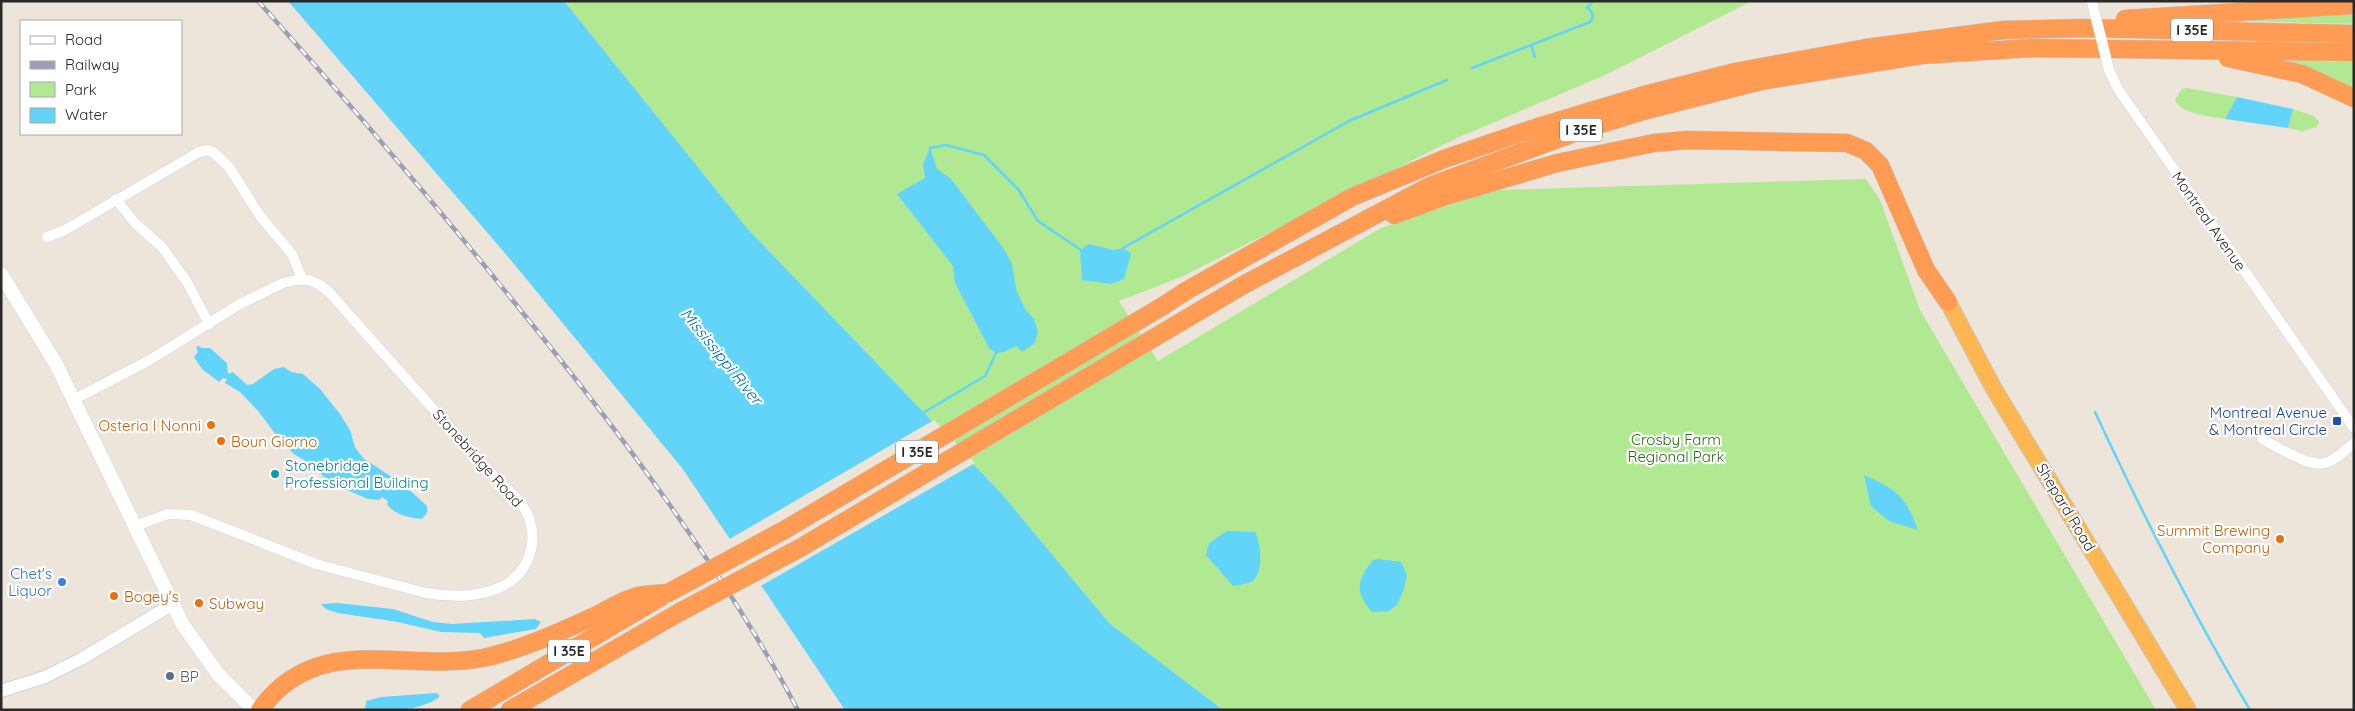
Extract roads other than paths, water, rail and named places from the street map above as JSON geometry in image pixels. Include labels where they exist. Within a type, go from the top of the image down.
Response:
[{"type":"highway","points":[[2030,30],[2147,16],[2354,5]]},
{"type":"highway","name":"I 35E","points":[[470,710],[668,592],[786,529],[1194,286],[1352,197],[1444,159],[1541,126],[1644,95],[1735,72],[1869,55],[1972,33],[2135,28],[2354,34]]},
{"type":"highway","name":"I 35E","points":[[1869,55],[1922,55],[2032,48],[2354,52]]},
{"type":"highway","points":[[2180,49],[2279,68],[2325,83],[2354,98]]},
{"type":"highway","name":"I 35E","points":[[510,710],[673,616],[800,548],[1245,284],[1430,186],[1585,129],[1829,61]]},
{"type":"highway","points":[[1344,230],[1381,220],[1442,197],[1557,163],[1654,144],[1688,140],[1836,142],[1862,148],[1880,165],[1926,270],[1948,302]]},
{"type":"highway","name":"Shepard Road","points":[[1948,302],[1994,389],[2188,710]]},
{"type":"highway","points":[[260,710],[269,698],[287,682],[302,671],[320,664],[351,658],[444,662],[482,658],[509,651],[553,635],[636,596],[668,592]]},
{"type":"highway","points":[[532,710],[630,652],[673,616]]},
{"type":"main road","points":[[1,274],[56,364],[184,625],[218,674],[254,710]]},
{"type":"street","name":"Montreal Avenue","points":[[2092,2],[2108,70],[2123,98],[2354,428]]},
{"type":"street","points":[[47,237],[65,230],[199,152],[208,150],[214,152],[229,168],[260,216],[292,254],[302,279],[290,281],[234,307],[148,361],[73,400]]},
{"type":"street","points":[[116,199],[135,223],[162,247],[187,282],[209,324]]},
{"type":"street","name":"Stonebridge Road","points":[[135,526],[168,514],[191,514],[316,564],[436,594],[454,595],[493,590],[513,580],[523,569],[530,555],[532,533],[529,518],[522,505],[493,476],[330,293],[315,282],[302,279]]},
{"type":"street","points":[[2262,439],[2306,461],[2317,464],[2328,463],[2354,443]]},
{"type":"street","points":[[1,691],[45,677],[81,659],[173,604]]},
{"type":"water","name":"Mississippi River","points":[[288,1],[564,1],[747,228],[1002,494],[1109,623],[1223,710],[845,710],[682,468],[504,252]]},
{"type":"water","points":[[2237,97],[2293,109],[2288,128],[2225,119]]},
{"type":"water","points":[[930,148],[937,169],[951,179],[1004,249],[1012,264],[1016,289],[1025,309],[1034,319],[1038,331],[1035,343],[1022,352],[1017,346],[996,353],[989,348],[955,283],[953,266],[897,194],[925,178],[923,164]]},
{"type":"water","points":[[1089,244],[1113,250],[1124,248],[1131,254],[1124,279],[1111,284],[1082,280],[1080,250]]},
{"type":"water","points":[[196,347],[210,348],[227,363],[228,374],[233,372],[247,385],[253,384],[274,369],[284,367],[291,372],[303,374],[320,389],[340,414],[350,430],[355,447],[363,458],[404,485],[427,506],[427,513],[422,519],[407,517],[390,508],[387,504],[388,501],[382,497],[379,500],[368,499],[334,487],[312,465],[294,454],[281,442],[259,412],[240,392],[225,383],[227,379],[223,378],[219,382],[202,369],[194,357],[198,352]]},
{"type":"water","points":[[1864,475],[1885,485],[1904,501],[1918,530],[1889,521],[1871,506]]},
{"type":"water","points":[[1227,531],[1255,532],[1259,543],[1260,565],[1256,577],[1250,582],[1233,586],[1206,555],[1209,543]]},
{"type":"water","points":[[1373,560],[1401,562],[1407,575],[1404,589],[1397,605],[1389,611],[1372,612],[1362,598],[1360,586],[1368,567]]},
{"type":"water","points":[[337,603],[393,609],[433,622],[452,624],[535,619],[541,622],[536,629],[484,638],[480,633],[441,632],[398,622],[338,613],[326,609],[321,604]]},
{"type":"water","points":[[436,693],[440,696],[425,705],[395,710],[365,710],[366,701],[381,697]]},
{"type":"waterway","points":[[1472,68],[1590,22],[1593,17],[1591,11],[1587,8],[1593,1]]},
{"type":"waterway","points":[[1531,45],[1535,57]]},
{"type":"waterway","points":[[1123,248],[1349,121],[1447,80]]},
{"type":"waterway","points":[[930,151],[930,148],[946,145],[984,155],[1018,189],[1038,221],[1081,250]]},
{"type":"waterway","points":[[923,413],[985,376],[997,351]]},
{"type":"waterway","points":[[2095,412],[2169,563],[2208,637],[2250,710]]},
{"type":"railway","points":[[258,1],[420,187],[592,399],[701,550],[735,602],[798,710]]},
{"type":"place","name":"Montreal Avenue & Montreal Circle","points":[[2337,421]]},
{"type":"place","name":"Osteria I Nonni","points":[[211,425]]},
{"type":"place","name":"Boun Giorno","points":[[221,441]]},
{"type":"place","name":"Stonebridge Professional Building","points":[[275,474]]},
{"type":"place","name":"Summit Brewing Company","points":[[2280,539]]},
{"type":"place","name":"Chet's Liquor","points":[[62,582]]},
{"type":"place","name":"Bogey's","points":[[114,596]]},
{"type":"place","name":"Subway","points":[[199,603]]},
{"type":"place","name":"BP","points":[[170,676]]},
{"type":"park label","name":"Crosby Farm Regional Park","points":[[1676,448]]}]
